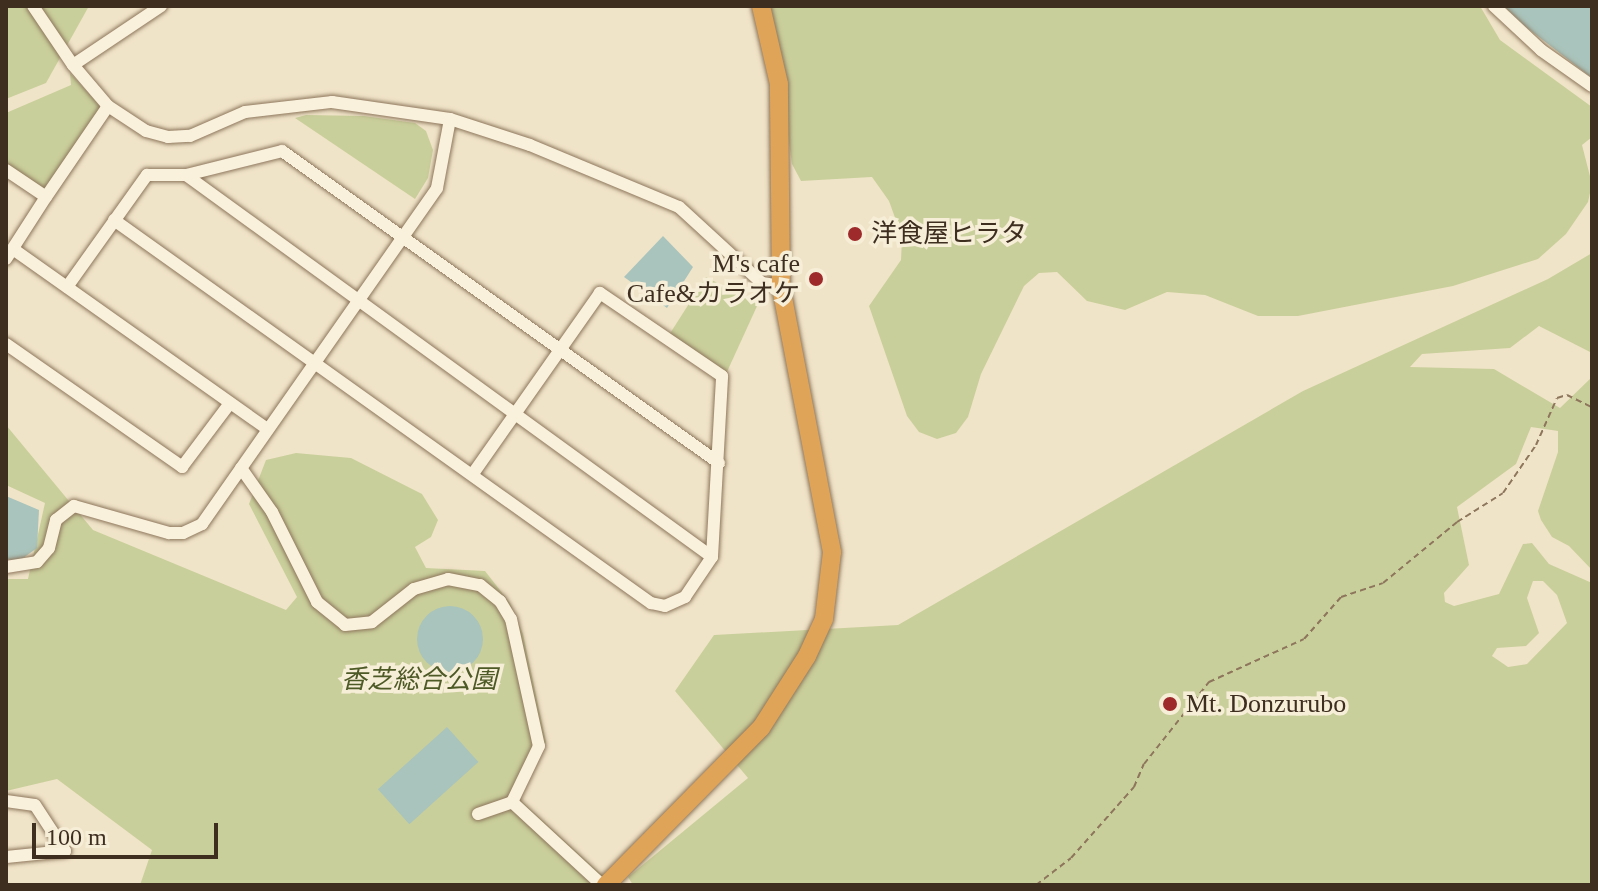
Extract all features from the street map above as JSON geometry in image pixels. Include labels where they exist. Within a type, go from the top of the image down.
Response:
[{"type":"highway","points":[[604,885],[761,728],[807,656],[824,619],[832,552],[781,286],[780,97],[761,6]]},
{"type":"street","points":[[33,6],[73,65],[108,106],[146,131],[168,137],[190,136],[245,112],[332,102],[450,119],[530,145],[679,207],[762,283],[781,286]]},
{"type":"street","points":[[73,65],[161,6]]},
{"type":"street","points":[[1494,6],[1541,50],[1592,86]]},
{"type":"street","points":[[108,106],[9,254],[67,287],[267,429]]},
{"type":"street","points":[[6,567],[37,562],[49,548],[56,520],[74,506],[169,533],[194,530],[241,468],[437,188],[450,119]]},
{"type":"street","points":[[67,287],[147,175],[186,175],[282,151],[719,463]]},
{"type":"street","points":[[6,170],[46,197]]},
{"type":"street","points":[[186,175],[357,301],[518,412],[712,557]]},
{"type":"street","points":[[114,220],[313,365],[473,474],[651,603],[665,606],[685,597],[712,557],[722,376],[600,293],[473,474]]},
{"type":"street","points":[[6,344],[182,467],[230,403]]},
{"type":"street","points":[[241,468],[272,512],[317,602],[345,625],[372,622],[414,589],[448,579],[480,585],[500,601],[511,619],[539,746],[512,802],[478,814]]},
{"type":"street","points":[[6,801],[35,805],[65,851]]},
{"type":"street","points":[[512,802],[604,885]]},
{"type":"street","points":[[6,857],[81,852]]},
{"type":"path","points":[[1036,885],[1071,858],[1134,787],[1144,764],[1209,682],[1304,639],[1341,597],[1383,583],[1457,522],[1503,493],[1536,445],[1557,398],[1567,395],[1592,407]]},
{"type":"green space","points":[[6,6],[89,6],[46,83],[6,99]]},
{"type":"green space","points":[[770,6],[1480,6],[1500,40],[1592,107],[1592,137],[1582,145],[1592,184],[1588,202],[1566,234],[1538,259],[1453,286],[1298,316],[1258,316],[1205,295],[1167,292],[1125,310],[1087,301],[1057,272],[1039,273],[1024,286],[981,374],[968,417],[956,433],[937,439],[919,432],[907,416],[869,306],[901,260],[902,237],[889,201],[872,177],[801,181],[792,164]]},
{"type":"green space","points":[[70,73],[102,108],[50,193],[6,163],[6,113],[71,85]]},
{"type":"green space","points":[[306,115],[364,116],[415,123],[426,131],[433,150],[428,178],[415,199],[295,118]]},
{"type":"green space","points":[[1592,253],[1592,353],[1539,326],[1510,348],[1422,354],[1410,367],[1494,369],[1560,408],[1592,377],[1592,570],[1569,546],[1552,537],[1541,520],[1538,511],[1558,452],[1558,431],[1531,427],[1516,464],[1457,507],[1469,565],[1444,593],[1445,602],[1454,606],[1499,594],[1523,544],[1532,543],[1549,564],[1592,583],[1592,885],[633,885],[628,877],[748,778],[675,691],[714,635],[898,625],[1303,391],[1548,279]],"holes":[[[1533,581],[1543,581],[1557,595],[1567,623],[1527,664],[1508,667],[1492,656],[1497,648],[1526,646],[1539,633],[1527,598]]]},
{"type":"green space","points":[[706,277],[758,304],[726,374],[669,335]]},
{"type":"green space","name":"香芝総合公園","points":[[6,425],[93,530],[286,610],[297,597],[249,504],[266,460],[296,453],[351,458],[422,494],[438,520],[431,537],[415,547],[426,568],[485,571],[510,603],[523,634],[546,742],[520,800],[603,876],[595,885],[140,885],[152,850],[57,779],[6,791],[6,579],[28,579],[45,503],[6,485]]},
{"type":"water","points":[[1504,6],[1592,6],[1592,78],[1526,27]]},
{"type":"water","points":[[663,236],[693,267],[667,308],[624,277]]},
{"type":"water","points":[[6,496],[39,510],[37,548],[19,561],[6,559]]},
{"type":"water","points":[[443,606],[457,606],[469,611],[478,620],[483,639],[481,652],[474,663],[457,672],[443,672],[431,667],[422,658],[417,646],[417,632],[422,620],[431,611]]},
{"type":"water","points":[[447,727],[478,762],[409,824],[378,789]]},
{"type":"place","name":"洋食屋ヒラタ","points":[[855,234]]},
{"type":"place","name":"M's cafe Cafe&カラオケ","points":[[816,279]]},
{"type":"place","name":"Mt. Donzurubo","points":[[1170,704]]}]
